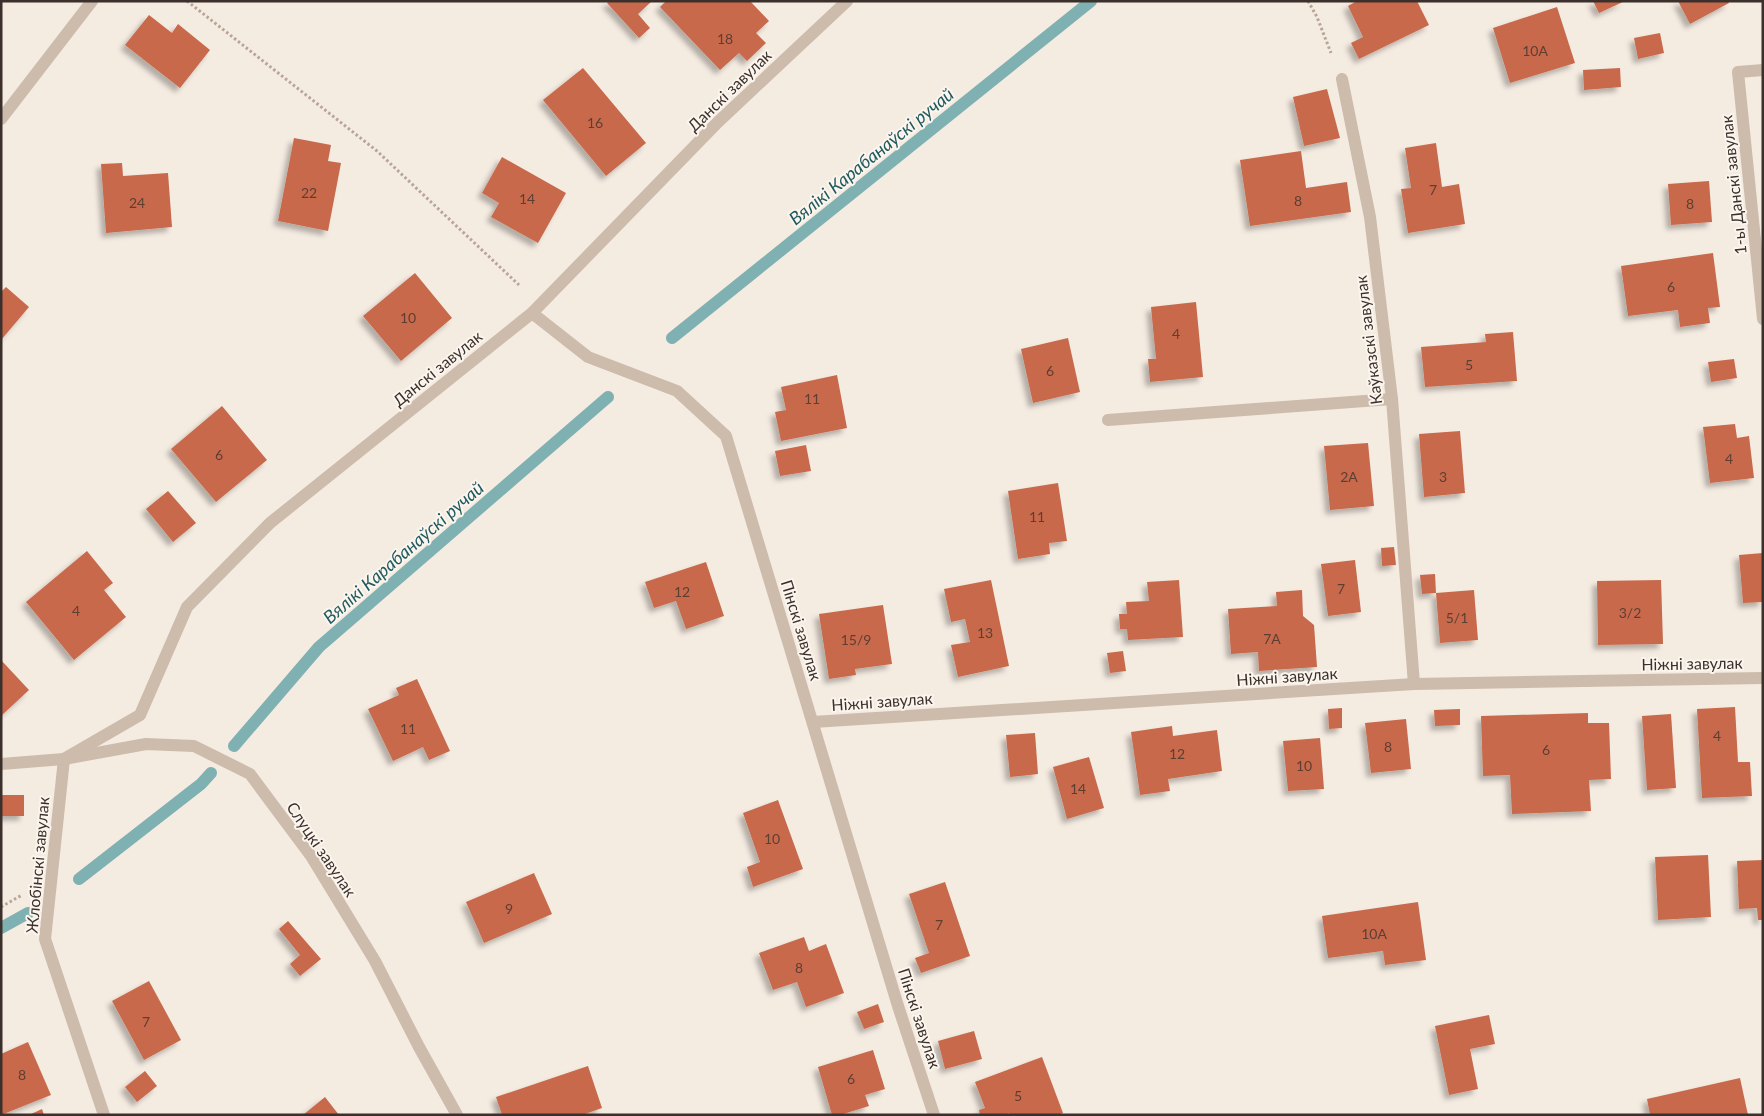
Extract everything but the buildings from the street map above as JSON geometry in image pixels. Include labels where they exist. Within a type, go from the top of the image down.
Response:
[{"type":"street","points":[[1,119],[92,1]]},
{"type":"street","name":"Данскі завулак","points":[[64,759],[140,715],[187,608],[270,524],[536,309],[718,122],[847,1]]},
{"type":"street","name":"1-ы Данскі завулак","points":[[1763,70],[1738,72],[1763,319]]},
{"type":"street","name":"Каўказскі завулак","points":[[1342,79],[1370,217],[1392,399],[1414,684]]},
{"type":"street","name":"Пінскі завулак","points":[[536,309],[588,357],[677,391],[726,436],[898,1006],[934,1115]]},
{"type":"street","points":[[1108,420],[1392,399]]},
{"type":"street","name":"Ніжні завулак","points":[[813,722],[1414,684],[1763,678]]},
{"type":"street","name":"Слуцкі завулак","points":[[1,764],[64,759],[146,744],[194,746],[250,774],[311,856],[375,961],[419,1047],[457,1115]]},
{"type":"street","name":"Жлобінскі завулак","points":[[64,759],[45,939],[104,1115]]},
{"type":"path","points":[[187,1],[377,151],[536,309]]},
{"type":"path","points":[[1308,1],[1317,17],[1342,79]]},
{"type":"waterway","name":"Вялікі Карабанаўскі ручай","points":[[672,338],[1091,1]]},
{"type":"waterway","name":"Вялікі Карабанаўскі ручай","points":[[234,746],[319,647],[608,397]]},
{"type":"waterway","name":"Вялікі Карабанаўскі ручай","points":[[79,879],[201,784],[211,773]]},
{"type":"waterway","name":"Вялікі Карабанаўскі ручай","points":[[1,928],[28,913]]}]
